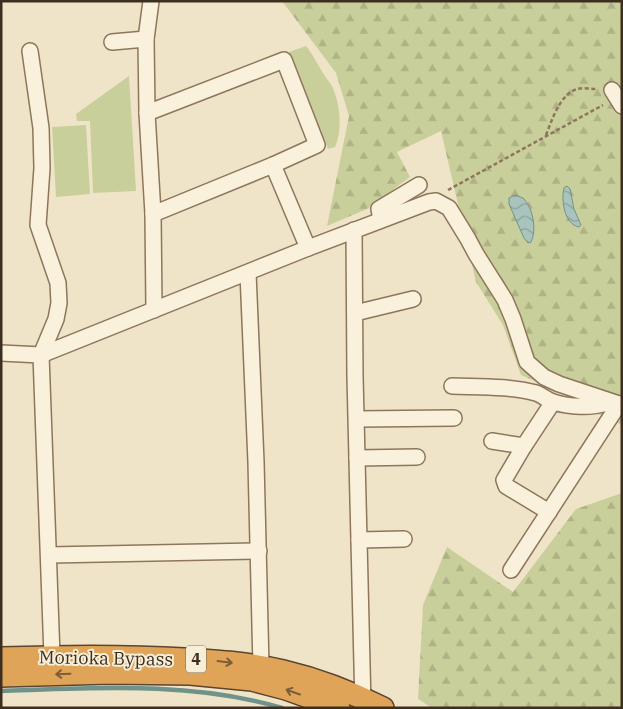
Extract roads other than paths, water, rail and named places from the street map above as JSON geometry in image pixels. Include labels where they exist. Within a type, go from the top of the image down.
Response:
[{"type":"highway","name":"Morioka Bypass","points":[[1,658],[112,656],[213,660],[261,667],[302,676],[362,703],[383,708]]},
{"type":"highway","name":"Morioka Bypass","points":[[1,676],[110,673],[190,674],[252,680],[286,689],[339,708]]},
{"type":"street","points":[[151,1],[146,39],[147,113],[153,214],[154,310]]},
{"type":"street","points":[[112,42],[146,39]]},
{"type":"street","points":[[30,51],[41,128],[42,168],[38,225],[58,282],[59,304],[56,320],[41,354],[52,656]]},
{"type":"street","points":[[147,113],[284,60],[317,145],[273,166],[153,214]]},
{"type":"street","points":[[273,166],[308,248]]},
{"type":"street","points":[[381,220],[379,209],[419,185]]},
{"type":"street","points":[[1,353],[41,354],[354,230],[436,201],[449,208],[505,300],[514,319],[527,362],[544,377],[617,404]]},
{"type":"street","points":[[354,230],[362,703]]},
{"type":"street","points":[[248,273],[259,551],[261,667]]},
{"type":"street","points":[[355,313],[412,299]]},
{"type":"street","points":[[452,386],[503,387],[539,394],[554,402],[580,406],[617,404]]},
{"type":"street","points":[[549,512],[506,486],[504,480],[524,446],[554,402]]},
{"type":"street","points":[[511,570],[617,404]]},
{"type":"street","points":[[357,419],[454,418]]},
{"type":"street","points":[[492,441],[524,446]]},
{"type":"street","points":[[357,458],[417,457]]},
{"type":"street","points":[[359,540],[404,539]]},
{"type":"street","points":[[49,554],[259,551]]},
{"type":"water","points":[[567,186],[570,189],[574,209],[581,225],[579,227],[574,225],[567,217],[563,205],[564,188]]},
{"type":"water","points":[[515,195],[523,198],[532,213],[534,231],[531,242],[528,243],[509,204],[509,198]]},
{"type":"waterway","points":[[1,691],[107,688],[178,690],[248,699],[282,708]]}]
